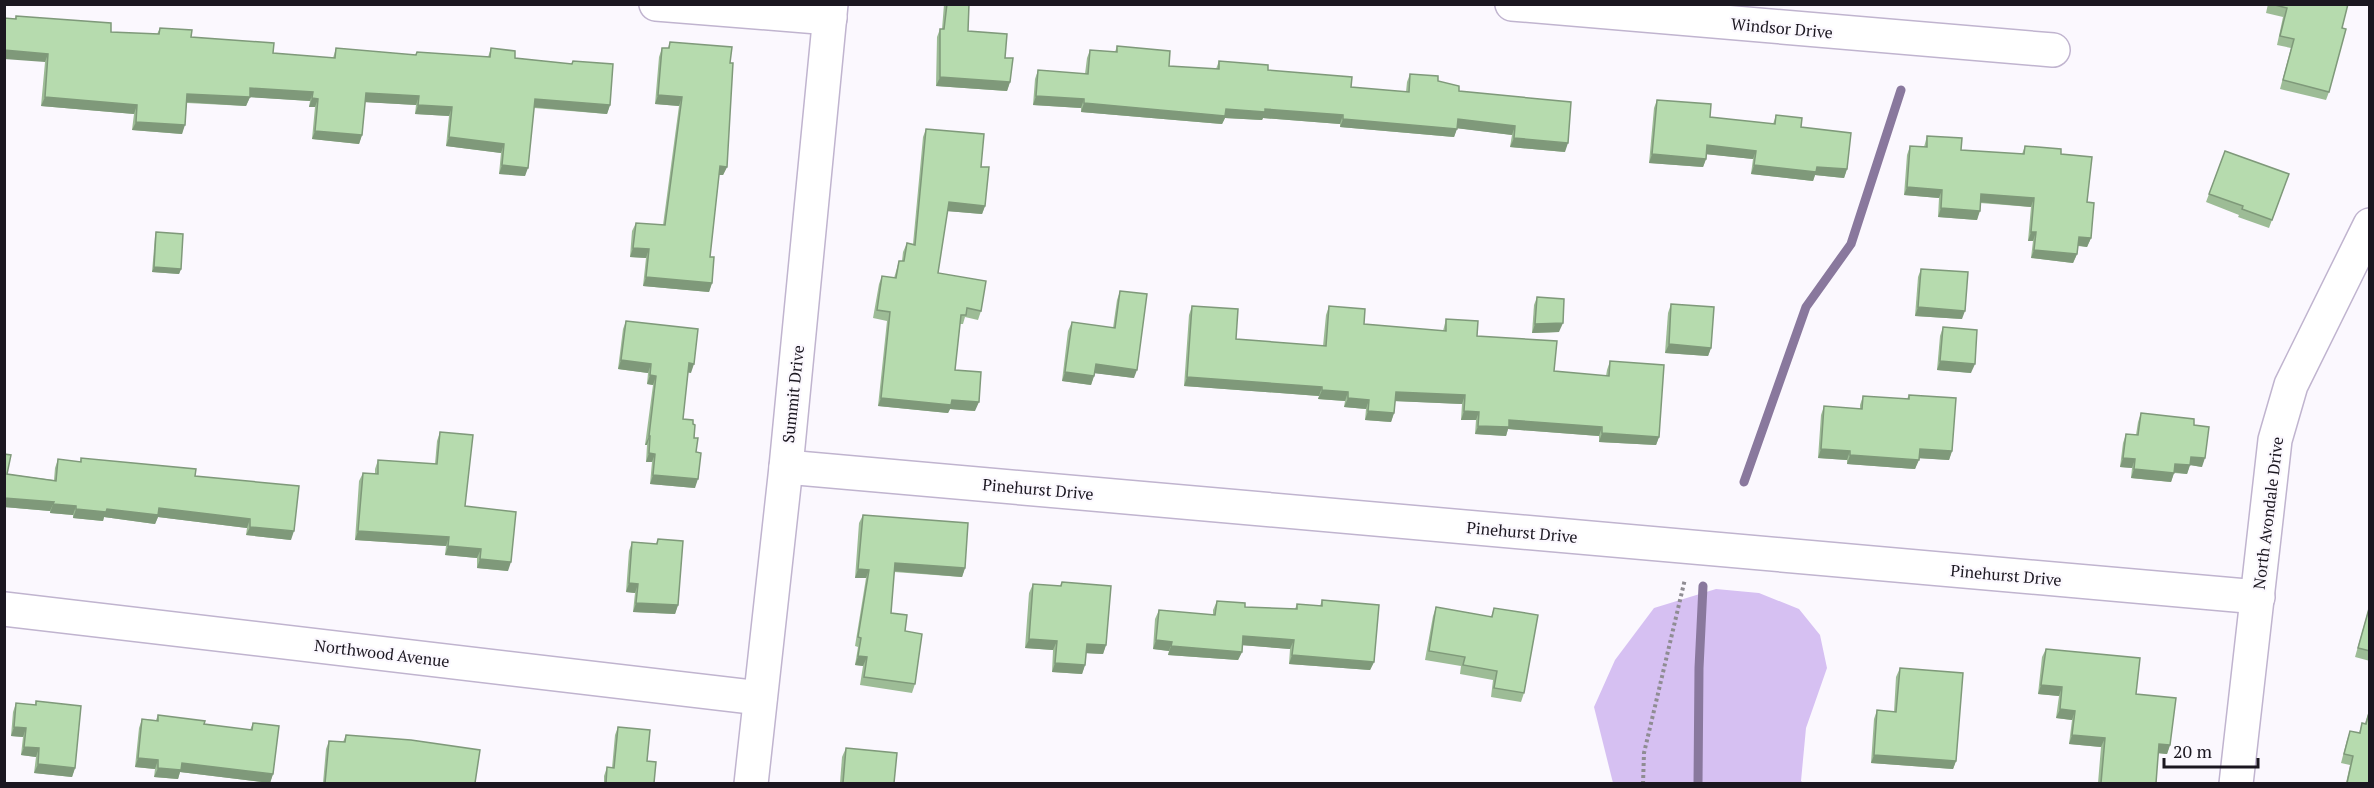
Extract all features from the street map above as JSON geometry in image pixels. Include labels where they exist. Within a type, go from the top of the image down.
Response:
[{"type":"street","points":[[656,4],[830,11]]},
{"type":"street","name":"Windsor Drive","points":[[1512,4],[2053,50]]},
{"type":"street","name":"Summit Drive","points":[[751,783],[786,467],[830,11]]},
{"type":"street","name":"North Avondale Drive","points":[[2236,783],[2275,440],[2291,385],[2370,225]]},
{"type":"street","name":"Pinehurst Drive","points":[[786,467],[2258,597]]},
{"type":"street","name":"Northwood Avenue","points":[[4,609],[760,698]]},
{"type":"path","points":[[1643,783],[1644,753],[1686,574]]},
{"type":"shaded area","points":[[1716,589],[1759,593],[1799,609],[1820,635],[1827,668],[1806,728],[1801,781],[1803,783],[1613,783],[1594,707],[1615,660],[1654,608]]},
{"type":"building","points":[[947,4],[969,4],[968,31],[1007,34],[1005,58],[1013,58],[1010,82],[940,77],[940,29],[944,29]]},
{"type":"building","points":[[2271,4],[2348,4],[2342,28],[2346,29],[2329,92],[2283,80],[2294,39],[2280,36],[2287,8]]},
{"type":"building","points":[[16,16],[111,23],[111,32],[159,34],[160,28],[192,30],[191,37],[274,43],[273,53],[335,58],[336,48],[416,55],[417,52],[490,57],[491,48],[515,51],[515,58],[572,64],[573,61],[613,64],[610,105],[535,99],[528,168],[502,165],[504,144],[449,137],[452,107],[418,105],[419,96],[366,93],[362,135],[315,131],[318,99],[312,98],[313,92],[250,88],[250,97],[187,94],[185,125],[136,122],[137,105],[45,97],[48,54],[4,50],[4,18],[16,19]]},
{"type":"building","points":[[670,42],[732,47],[727,167],[720,166],[710,257],[714,257],[712,283],[646,277],[649,249],[633,248],[636,223],[665,225],[682,97],[658,95],[662,48],[669,48]]},
{"type":"building","points":[[1117,46],[1170,51],[1169,66],[1219,69],[1219,61],[1268,65],[1268,70],[1352,77],[1351,87],[1409,92],[1410,74],[1438,76],[1438,81],[1459,86],[1459,91],[1571,102],[1568,143],[1514,138],[1515,126],[1458,119],[1457,129],[1343,119],[1343,115],[1265,109],[1265,112],[1226,109],[1225,116],[1084,103],[1084,99],[1036,96],[1038,70],[1088,74],[1090,50],[1117,52]]},
{"type":"building","points":[[1657,100],[1711,104],[1710,117],[1775,124],[1776,115],[1802,118],[1801,127],[1851,133],[1847,169],[1817,167],[1816,172],[1754,165],[1756,151],[1707,145],[1706,159],[1652,154]]},
{"type":"building","points":[[926,129],[984,134],[981,167],[989,167],[985,206],[949,202],[938,273],[986,281],[981,311],[967,308],[966,315],[961,315],[955,370],[981,372],[979,402],[952,400],[951,405],[881,398],[890,312],[877,310],[882,276],[896,278],[899,261],[904,261],[907,243],[915,245]]},
{"type":"building","points":[[1927,136],[1962,138],[1961,150],[2024,154],[2025,146],[2061,149],[2061,154],[2092,157],[2087,202],[2094,203],[2091,238],[2079,237],[2077,254],[2034,250],[2036,232],[2031,232],[2034,198],[1981,194],[1980,211],[1941,208],[1942,190],[1907,187],[1910,146],[1927,147]]},
{"type":"building","points":[[2225,151],[2289,174],[2272,220],[2242,209],[2243,206],[2209,194]]},
{"type":"building","points":[[156,232],[183,234],[181,269],[154,267]]},
{"type":"building","points":[[1921,269],[1968,272],[1965,311],[1918,307]]},
{"type":"building","points":[[1120,291],[1147,294],[1137,370],[1096,364],[1094,376],[1065,372],[1072,322],[1115,328]]},
{"type":"building","points":[[1537,297],[1564,299],[1563,323],[1535,324]]},
{"type":"building","points":[[1671,304],[1714,307],[1711,348],[1669,344]]},
{"type":"building","points":[[1192,306],[1238,309],[1236,339],[1326,346],[1329,306],[1365,309],[1364,324],[1446,331],[1446,319],[1478,321],[1477,336],[1557,341],[1554,371],[1609,376],[1610,361],[1664,365],[1659,437],[1602,433],[1602,427],[1509,420],[1509,427],[1478,426],[1479,412],[1464,411],[1465,395],[1396,392],[1394,413],[1368,411],[1369,400],[1348,398],[1348,392],[1322,390],[1322,387],[1187,377]]},
{"type":"building","points":[[626,321],[698,329],[694,364],[689,363],[683,419],[693,420],[695,425],[694,438],[698,438],[696,452],[701,453],[698,479],[653,475],[655,454],[649,453],[649,436],[656,376],[650,375],[651,364],[621,360]]},
{"type":"building","points":[[1943,327],[1977,330],[1975,364],[1940,361]]},
{"type":"building","points":[[1909,395],[1956,398],[1952,451],[1920,449],[1919,460],[1850,455],[1850,451],[1821,449],[1824,406],[1862,409],[1863,396],[1909,399]]},
{"type":"building","points":[[2141,413],[2194,419],[2194,425],[2209,427],[2205,458],[2191,457],[2190,465],[2175,464],[2174,473],[2134,469],[2135,459],[2123,458],[2126,434],[2138,435]]},
{"type":"building","points":[[440,432],[473,435],[465,506],[516,512],[511,562],[480,559],[481,549],[448,546],[449,537],[358,531],[363,473],[378,474],[378,460],[437,464]]},
{"type":"building","points":[[4,454],[11,455],[7,474],[56,481],[58,459],[81,462],[81,458],[196,469],[195,476],[299,486],[294,531],[250,527],[250,519],[159,508],[158,515],[107,509],[106,512],[76,509],[76,506],[53,504],[54,502],[4,498]]},
{"type":"building","points":[[863,515],[968,523],[965,568],[895,563],[891,613],[907,615],[905,631],[922,634],[915,684],[864,677],[867,657],[858,656],[861,638],[858,637],[869,570],[858,569]]},
{"type":"building","points":[[658,539],[683,541],[678,605],[636,603],[638,584],[629,583],[632,542],[657,544]]},
{"type":"building","points":[[1062,582],[1111,586],[1106,645],[1087,644],[1085,665],[1055,663],[1057,641],[1029,639],[1033,584],[1061,586]]},
{"type":"building","points":[[1322,600],[1379,605],[1374,662],[1292,655],[1294,640],[1243,636],[1242,652],[1171,646],[1172,642],[1156,640],[1159,610],[1215,615],[1217,601],[1245,603],[1245,607],[1297,609],[1297,604],[1322,606]]},
{"type":"building","points":[[2370,605],[2370,651],[2358,648]]},
{"type":"building","points":[[1436,607],[1492,617],[1494,608],[1538,615],[1524,693],[1494,688],[1497,671],[1463,665],[1465,657],[1429,651]]},
{"type":"building","points":[[2046,649],[2140,658],[2136,694],[2176,698],[2170,745],[2159,744],[2156,783],[2101,783],[2105,738],[2072,735],[2075,711],[2060,709],[2062,687],[2041,685]]},
{"type":"building","points":[[1900,668],[1963,673],[1956,761],[1874,755],[1877,710],[1896,712]]},
{"type":"building","points":[[36,701],[81,706],[75,768],[38,764],[39,748],[24,747],[26,728],[14,727],[16,703],[36,705]]},
{"type":"building","points":[[2370,709],[2370,783],[2347,783],[2353,756],[2344,754],[2350,731],[2360,733],[2362,723],[2366,724]]},
{"type":"building","points":[[158,715],[252,730],[253,723],[279,726],[273,774],[182,763],[181,770],[158,768],[158,760],[138,758],[142,719],[158,721]]},
{"type":"building","points":[[618,727],[650,730],[647,761],[656,762],[654,783],[606,783],[607,767],[614,768]]},
{"type":"building","points":[[346,735],[411,740],[480,750],[475,783],[325,783],[329,741],[345,742]]},
{"type":"building","points":[[846,748],[897,753],[894,783],[843,783]]},
{"type":"waterway","points":[[1744,482],[1806,307],[1851,244],[1901,90]]},
{"type":"waterway","points":[[1698,784],[1699,668],[1703,586]]}]
